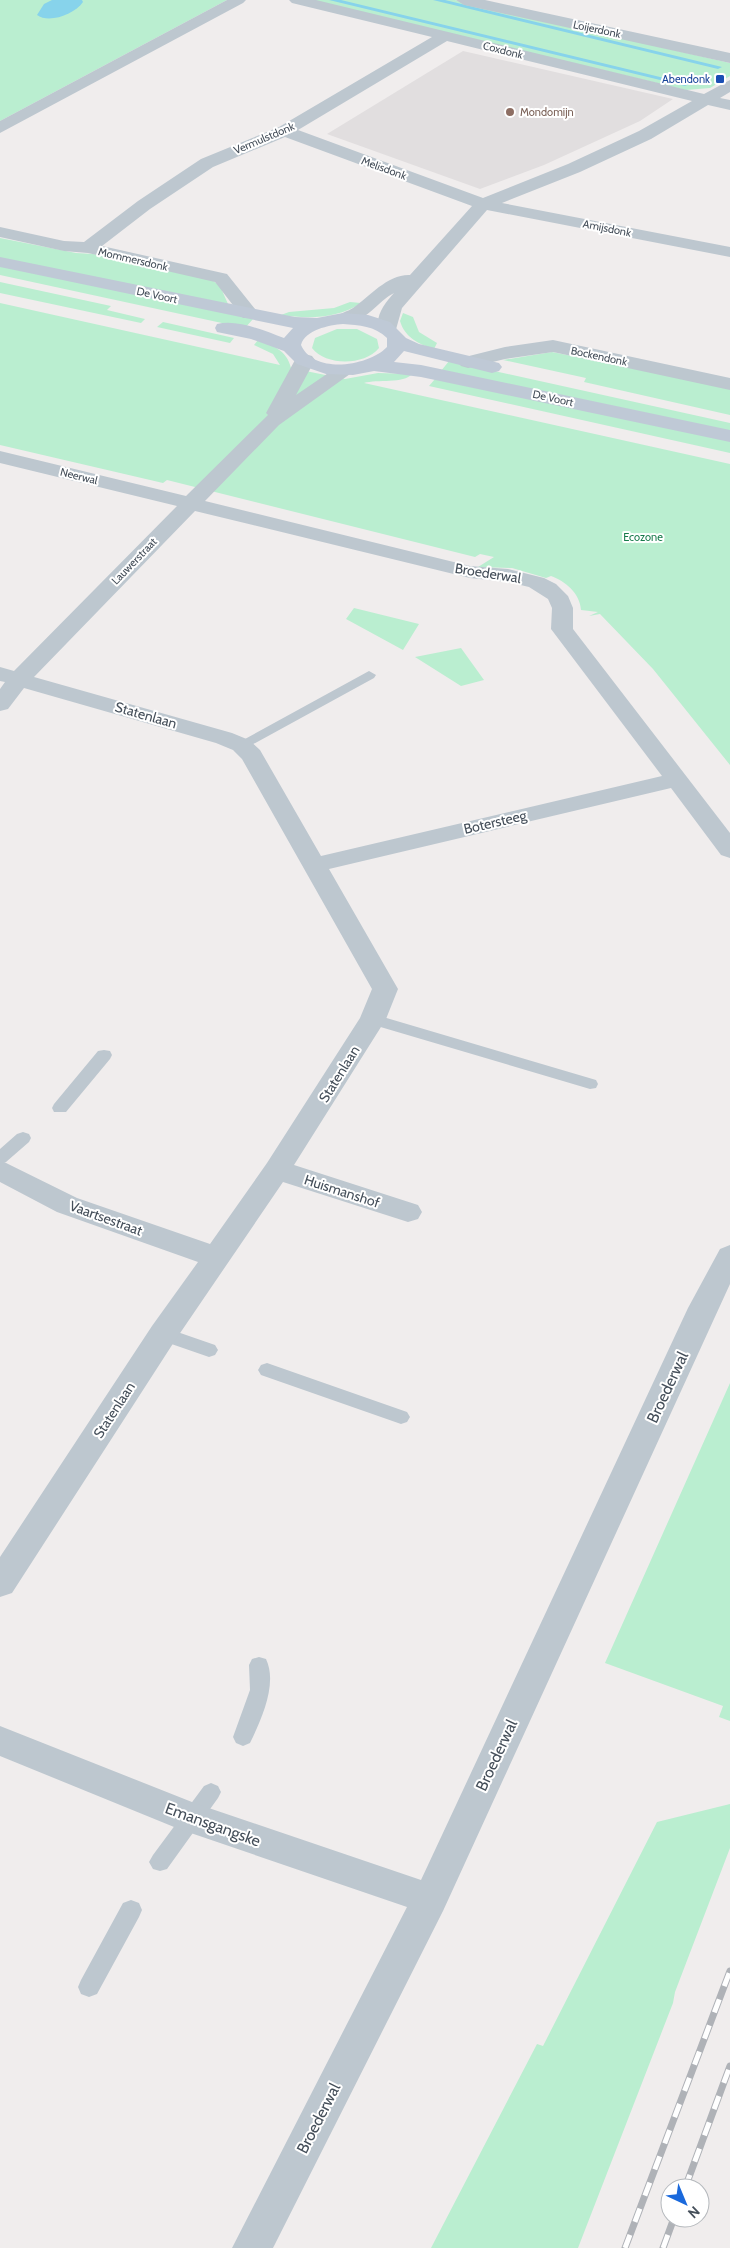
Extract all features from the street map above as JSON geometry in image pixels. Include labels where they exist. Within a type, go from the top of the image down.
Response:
[{"type":"street","points":[[0,128],[238,0]]},
{"type":"street","name":"Coxdonk","points":[[297,0],[730,105]]},
{"type":"street","name":"Loijerdonk","points":[[464,0],[494,3],[730,58]]},
{"type":"street","name":"Vermulstdonk","points":[[88,248],[144,205],[199,168],[236,150],[285,131],[445,36]]},
{"type":"street","points":[[393,335],[387,321],[393,306],[418,275],[483,204],[574,168],[645,135],[708,100],[730,85]]},
{"type":"street","name":"Melisdonk","points":[[285,131],[483,204]]},
{"type":"street","name":"Amijsdonk","points":[[483,204],[730,252]]},
{"type":"street","name":"Mommersdonk","points":[[0,232],[64,246],[88,248],[221,278],[250,314]]},
{"type":"street","name":"De Voort","points":[[0,262],[295,323],[315,323],[346,318],[369,321],[413,348],[730,420]]},
{"type":"street","points":[[346,318],[358,313],[384,291],[418,275]]},
{"type":"street","points":[[0,280],[76,296]]},
{"type":"street","name":"De Voort","points":[[298,354],[292,340],[297,334],[315,323]]},
{"type":"street","name":"De Voort","points":[[208,324],[255,334],[331,368],[347,369],[374,364],[392,355],[393,335]]},
{"type":"street","name":"Bockendonk","points":[[468,362],[505,353],[553,346],[730,384]]},
{"type":"street","name":"Lauwerstraat","points":[[272,421],[302,369],[298,354]]},
{"type":"street","name":"De Voort","points":[[374,364],[421,371],[730,436]]},
{"type":"street","name":"Lauwerstraat","points":[[0,704],[9,676],[216,480],[272,421],[347,369]]},
{"type":"street","name":"Neerwal","points":[[0,457],[190,504]]},
{"type":"street","name":"Broederwal","points":[[190,504],[470,572],[514,576],[540,585],[556,596],[562,606],[562,629],[730,850]]},
{"type":"street","name":"Statenlaan","points":[[0,1584],[163,1334],[277,1170],[373,1019],[385,989],[252,755],[241,745],[224,738],[9,676]]},
{"type":"street","name":"Botersteeg","points":[[314,865],[676,780]]},
{"type":"street","name":"Vaartsestraat","points":[[0,1170],[67,1204],[215,1257]]},
{"type":"street","name":"Huismanshof","points":[[277,1170],[408,1212]]},
{"type":"street","name":"Broederwal","points":[[252,2248],[430,1899],[703,1308],[730,1256]]},
{"type":"street","name":"Emansgangske","points":[[0,1741],[201,1805],[430,1899]]},
{"type":"lane","points":[[241,745],[369,675]]},
{"type":"lane","points":[[373,1019],[590,1084]]},
{"type":"lane","points":[[60,1108],[104,1055]]},
{"type":"lane","points":[[0,1158],[23,1138]]},
{"type":"lane","points":[[163,1334],[209,1350]]},
{"type":"lane","points":[[267,1370],[401,1417]]},
{"type":"lane","points":[[243,1737],[260,1690],[259,1665]]},
{"type":"lane","points":[[160,1862],[201,1805]]},
{"type":"lane","points":[[89,1986],[132,1910]]},
{"type":"shaded area","name":"Mondomijn","points":[[463,51],[673,99],[640,121],[544,165],[480,189],[327,134]]},
{"type":"green space","points":[[0,0],[227,0],[0,121]]},
{"type":"green space","points":[[310,0],[455,0],[730,63],[730,76],[710,88],[686,90]]},
{"type":"green space","points":[[0,238],[76,253],[93,254],[212,280],[220,286],[228,304],[0,258]]},
{"type":"green space","points":[[0,265],[253,319],[245,328],[0,275]]},
{"type":"green space","points":[[0,282],[111,306],[107,310],[145,319],[141,323],[0,293]]},
{"type":"green space","points":[[350,302],[361,303],[332,315],[302,317],[281,315],[289,312],[334,308]]},
{"type":"green space","name":"Ecozone","points":[[0,303],[280,365],[273,354],[254,345],[258,340],[283,353],[291,368],[345,379],[378,373],[412,374],[403,379],[364,383],[730,464],[730,765],[653,669],[600,614],[589,616],[598,612],[581,610],[575,593],[556,578],[551,576],[546,578],[512,568],[478,567],[494,557],[480,554],[475,557],[167,480],[163,483],[0,445]]},
{"type":"green space","points":[[403,313],[413,317],[419,332],[437,343],[434,349],[418,342],[405,332],[400,321]]},
{"type":"green space","points":[[163,322],[234,338],[230,343],[157,327]]},
{"type":"green space","points":[[337,329],[357,329],[377,339],[379,348],[364,358],[345,362],[326,358],[312,348],[315,338]]},
{"type":"green space","points":[[552,352],[730,388],[730,415],[584,382],[586,378],[503,360]]},
{"type":"green space","points":[[449,361],[730,423],[730,431],[441,371]]},
{"type":"green space","points":[[435,379],[730,439],[730,453],[429,386]]},
{"type":"green space","points":[[354,608],[419,624],[403,650],[346,619]]},
{"type":"green space","points":[[461,648],[484,680],[461,686],[415,657]]},
{"type":"green space","points":[[730,1383],[730,1721],[719,1717],[723,1706],[605,1663]]},
{"type":"green space","points":[[730,1804],[730,1848],[675,1992],[673,2003],[578,2248],[431,2248],[537,2044],[543,2046],[657,1822]]},
{"type":"water","points":[[52,0],[82,0],[83,2],[68,14],[55,18],[42,18],[37,15],[44,4]]},
{"type":"waterway","points":[[332,0],[685,84]]},
{"type":"waterway","points":[[436,0],[718,67]]},
{"type":"railway","points":[[625,2248],[730,1971]]},
{"type":"railway","points":[[689,2178],[730,2066]]},
{"type":"railway","points":[[663,2248],[670,2228]]},
{"type":"place","name":"Abendonk","points":[[720,79]]},
{"type":"place","name":"Mondomijn","points":[[510,112]]}]
